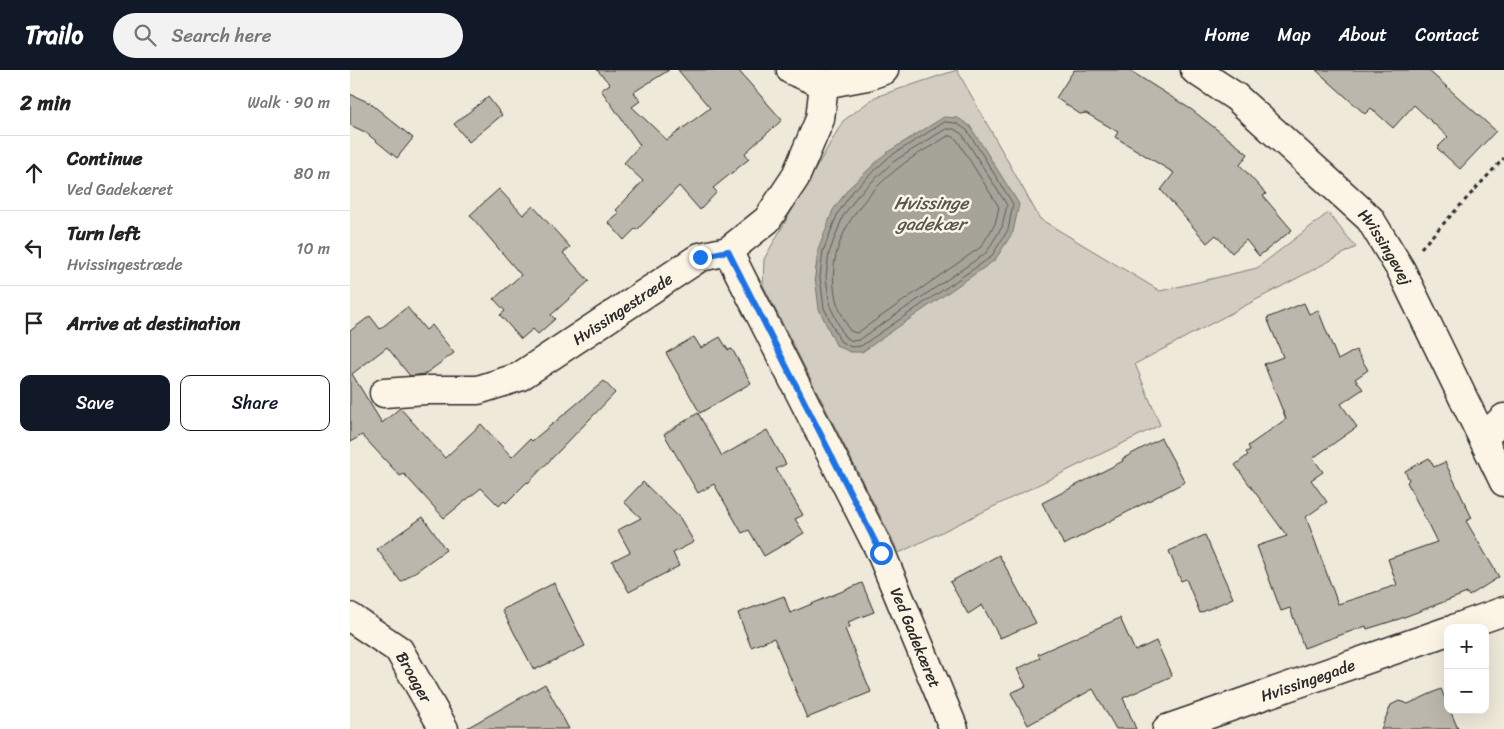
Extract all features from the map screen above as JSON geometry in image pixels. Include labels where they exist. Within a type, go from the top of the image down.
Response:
[{"type":"street","points":[[791,70],[824,84],[867,76],[884,70]]},
{"type":"street","name":"Hvissingevej","points":[[1195,70],[1236,97],[1370,218],[1401,270],[1504,482]]},
{"type":"street","name":"Hvissingestræde","points":[[384,393],[426,390],[478,390],[520,377],[700,257],[728,251],[767,220],[795,178],[820,119],[824,84]]},
{"type":"street","name":"Ved Gadekæret","points":[[728,251],[881,553],[954,729]]},
{"type":"street","points":[[1483,438],[1504,418]]},
{"type":"street","points":[[1467,624],[1504,611]]},
{"type":"street","name":"Broager","points":[[350,617],[399,650],[444,729]]},
{"type":"street","name":"Hvissingegade","points":[[1167,729],[1444,632]]},
{"type":"path","points":[[1401,270],[1504,158]]},
{"type":"shaded area","points":[[957,70],[1040,219],[1160,291],[1257,268],[1328,213],[1356,247],[1135,364],[1160,425],[899,553],[763,285],[764,259],[843,121],[875,97]],"holes":[[[849,188],[815,277],[822,240],[835,209]]]},
{"type":"water","name":"Hvissinge gadekær","points":[[944,117],[958,118],[970,126],[1019,204],[1013,232],[995,260],[862,352],[850,352],[836,345],[819,309],[815,277],[818,250],[833,210],[849,188],[886,153]]},
{"type":"building","points":[[597,70],[669,70],[634,92],[640,101],[632,107],[667,140],[710,108],[678,70],[738,70],[782,120],[745,153],[749,159],[713,188],[717,192],[700,210],[679,186],[637,230],[635,229],[624,240],[608,222],[619,213],[616,210],[643,181],[624,163],[640,145],[601,90],[610,84]]},
{"type":"building","points":[[1074,70],[1129,70],[1192,110],[1248,154],[1240,165],[1266,194],[1263,196],[1292,230],[1259,256],[1246,240],[1232,253],[1216,235],[1207,243],[1161,190],[1174,173],[1115,137],[1118,132],[1086,113],[1080,114],[1056,98]]},
{"type":"building","points":[[1316,70],[1428,70],[1496,131],[1460,169],[1437,148],[1448,137],[1414,105],[1393,128],[1371,108],[1365,114]]},
{"type":"building","points":[[350,94],[370,103],[413,138],[397,158],[365,132],[350,125]]},
{"type":"building","points":[[488,97],[502,115],[469,142],[454,124]]},
{"type":"building","points":[[499,189],[523,215],[533,206],[570,247],[563,253],[589,281],[551,315],[555,319],[538,334],[533,329],[521,339],[500,315],[505,311],[494,299],[521,275],[470,215]]},
{"type":"building","points":[[1304,303],[1309,314],[1318,310],[1338,360],[1356,350],[1368,370],[1355,379],[1363,389],[1341,404],[1357,427],[1313,458],[1323,472],[1311,480],[1327,502],[1306,517],[1338,604],[1397,585],[1388,559],[1437,542],[1407,482],[1409,480],[1405,471],[1429,458],[1434,467],[1445,462],[1472,518],[1466,521],[1499,577],[1469,596],[1467,593],[1399,619],[1367,629],[1366,626],[1304,648],[1290,608],[1281,611],[1257,546],[1287,536],[1235,465],[1248,455],[1246,452],[1250,450],[1248,446],[1286,419],[1264,364],[1283,357],[1267,318]]},
{"type":"building","points":[[407,307],[426,330],[432,325],[454,353],[425,374],[410,376],[387,347],[352,374],[382,423],[400,408],[445,458],[481,424],[512,457],[530,439],[532,441],[604,381],[615,393],[528,483],[506,503],[504,501],[499,506],[481,488],[444,518],[404,474],[400,476],[362,435],[350,442],[350,331],[370,316],[380,329]]},
{"type":"building","points":[[694,337],[701,348],[720,337],[728,350],[732,349],[751,383],[700,413],[666,353]]},
{"type":"building","points":[[698,413],[722,456],[767,430],[786,464],[776,469],[803,515],[795,519],[804,533],[764,556],[749,530],[742,533],[714,484],[698,493],[664,434]]},
{"type":"building","points":[[1161,438],[1185,482],[1064,545],[1042,503],[1123,461],[1122,459]]},
{"type":"building","points":[[643,482],[680,518],[694,542],[673,553],[679,566],[629,592],[612,561],[630,552],[618,530],[641,518],[624,502]]},
{"type":"building","points":[[423,517],[446,550],[401,582],[377,549]]},
{"type":"building","points":[[1205,535],[1233,598],[1200,613],[1186,579],[1181,581],[1169,551]]},
{"type":"building","points":[[999,555],[1036,623],[1000,638],[982,605],[968,614],[950,582]]},
{"type":"building","points":[[554,583],[585,646],[534,670],[502,610]]},
{"type":"building","points":[[862,583],[874,612],[848,622],[850,627],[845,629],[871,692],[807,718],[774,638],[751,647],[738,613],[784,596],[790,613]]},
{"type":"building","points":[[1120,618],[1135,651],[1156,641],[1172,676],[1123,698],[1136,729],[1116,729],[1093,689],[1028,725],[1011,693],[1026,686],[1017,669],[1040,658],[1038,654]]},
{"type":"building","points":[[545,684],[569,729],[465,729]]},
{"type":"building","points":[[1441,689],[1444,696],[1444,714],[1452,714],[1458,729],[1381,729],[1391,705],[1399,701],[1408,704]]},
{"type":"route","points":[[700,257],[728,251],[881,553]]}]
